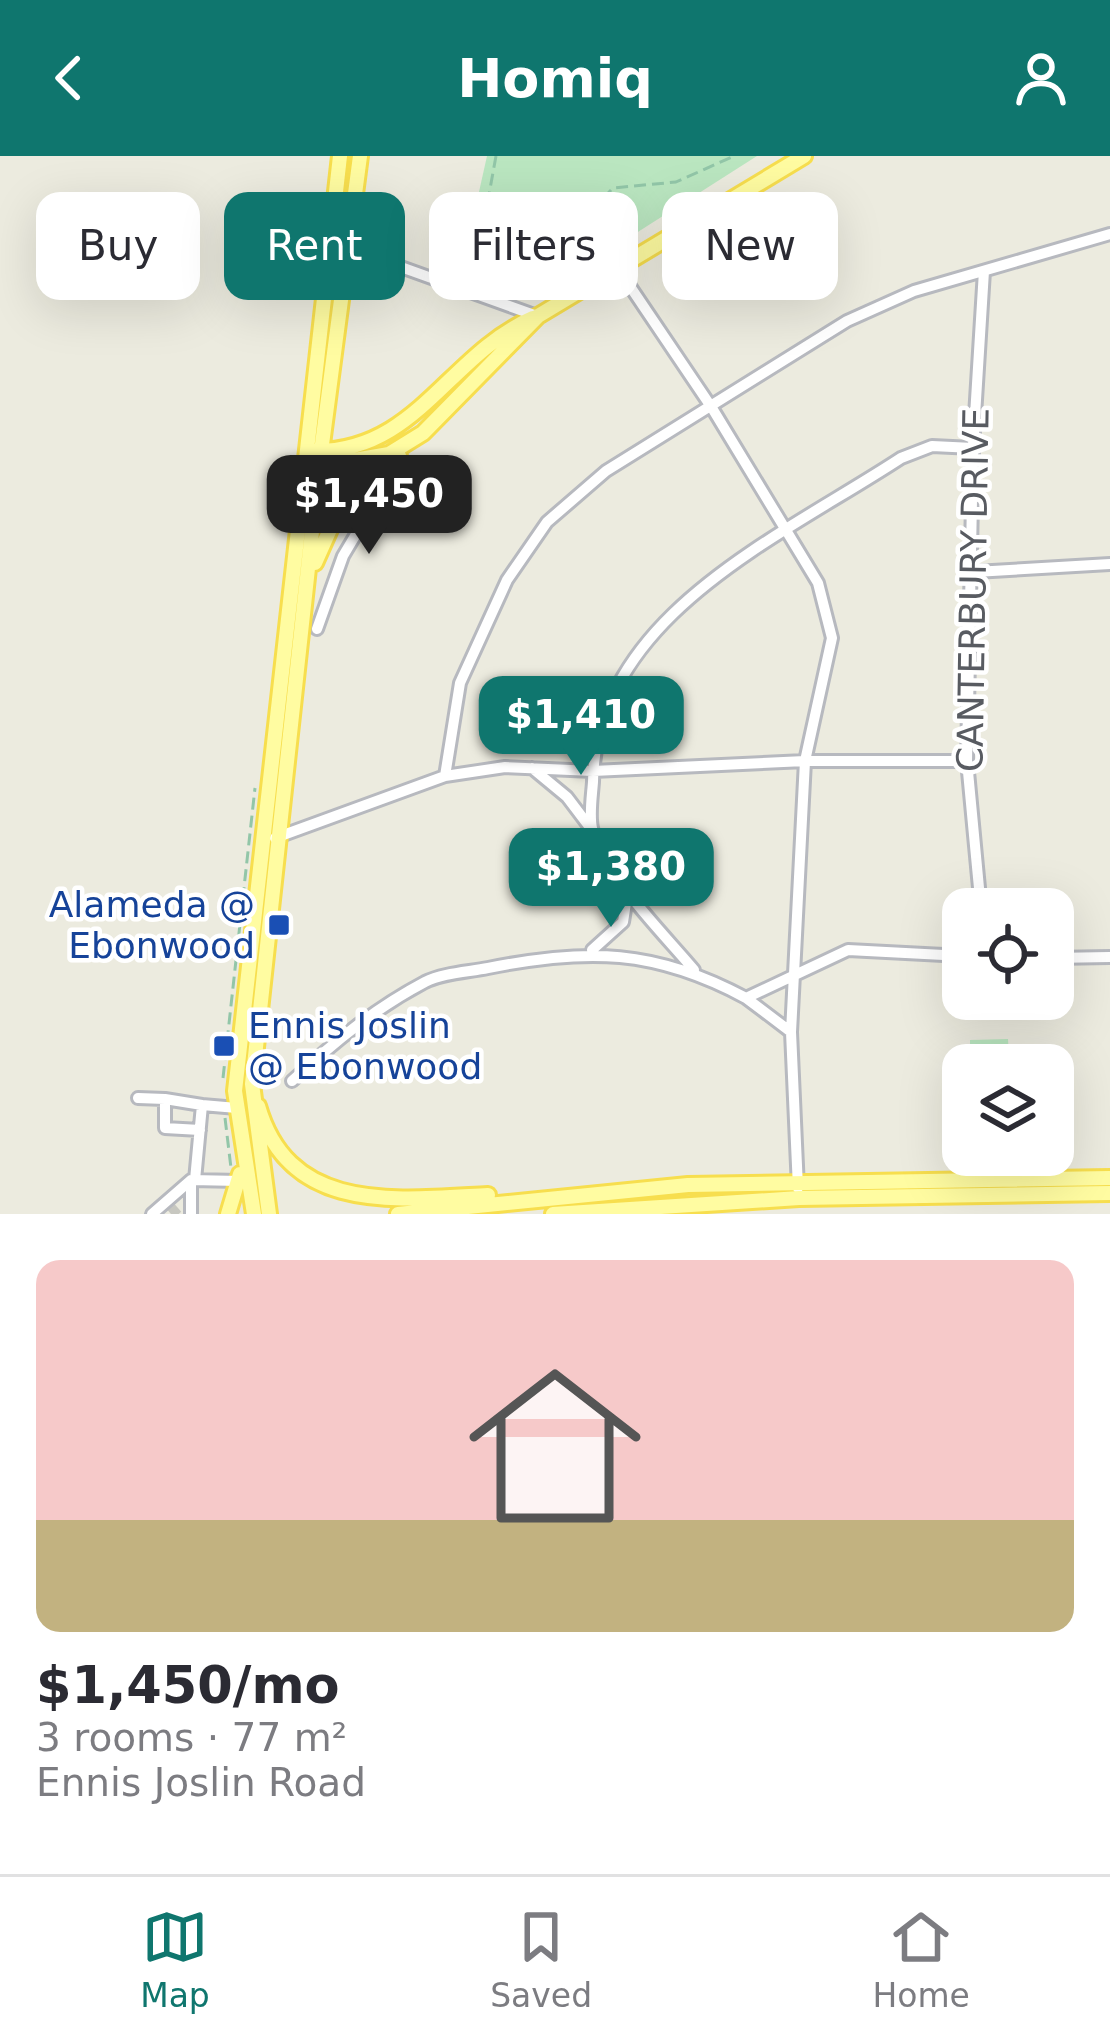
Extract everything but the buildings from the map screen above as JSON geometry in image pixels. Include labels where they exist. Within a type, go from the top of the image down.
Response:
[{"type":"main road","points":[[269,1214],[252,1084],[307,585],[314,462],[304,451],[340,156]]},
{"type":"main road","points":[[355,192],[360,156]]},
{"type":"main road","points":[[638,255],[804,156]]},
{"type":"main road","points":[[228,1214],[240,1181],[236,1108],[260,838],[340,300]]},
{"type":"main road","points":[[314,462],[390,435],[499,333],[564,300]]},
{"type":"main road","points":[[307,585],[340,507],[423,433],[538,316]]},
{"type":"main road","points":[[314,462],[389,454],[423,433]]},
{"type":"main road","points":[[252,1084],[275,1147],[298,1174],[350,1202],[688,1185],[760,1184],[798,1190],[1104,1186]]},
{"type":"main road","points":[[239,1144],[254,1214]]},
{"type":"main road","points":[[760,1184],[761,1200]]},
{"type":"main road","points":[[688,1185],[688,1204]]},
{"type":"main road","points":[[638,1190],[639,1206]]},
{"type":"main road","points":[[554,1214],[761,1200],[798,1190]]},
{"type":"main road","points":[[398,1214],[532,1207],[600,1193]]},
{"type":"street","points":[[446,776],[452,718],[474,643],[507,580],[547,523],[606,472],[847,321],[914,290],[1110,234]]},
{"type":"street","points":[[405,268],[538,316]]},
{"type":"street","name":"CANTERBURY DRIVE","points":[[979,888],[967,761],[975,572],[974,448],[984,271]]},
{"type":"street","points":[[638,298],[712,408],[818,584],[832,638],[805,761],[791,1032],[798,1190]]},
{"type":"street","points":[[592,830],[595,734],[641,644],[724,573],[902,458],[932,446],[974,448]]},
{"type":"street","points":[[316,629],[362,519],[393,472]]},
{"type":"street","points":[[340,507],[362,519]]},
{"type":"street","points":[[975,572],[1110,564]]},
{"type":"street","points":[[260,838],[279,838],[446,776],[531,768],[593,771],[805,761],[967,761]]},
{"type":"street","points":[[531,768],[567,797],[628,890],[694,970]]},
{"type":"street","points":[[588,953],[623,922],[628,890]]},
{"type":"street","points":[[746,998],[848,950],[942,955]]},
{"type":"street","points":[[292,1081],[356,1022],[430,979],[588,953],[694,970],[746,998],[791,1032]]},
{"type":"street","points":[[1074,958],[1110,957]]},
{"type":"street","points":[[137,1098],[236,1108]]},
{"type":"street","points":[[165,1099],[165,1128],[200,1130]]},
{"type":"street","points":[[191,1214],[202,1106]]},
{"type":"street","points":[[152,1214],[193,1180],[240,1181]]},
{"type":"street","points":[[178,1208],[190,1198]]},
{"type":"path","points":[[496,156],[476,266],[486,281],[507,284],[550,273],[571,232],[613,188],[676,182],[734,156]]},
{"type":"green space","points":[[487,156],[757,156],[701,192],[662,192],[662,217],[638,232],[638,192],[479,192]]},
{"type":"green space","points":[[1008,1039],[1008,1044],[970,1044],[970,1040]]},
{"type":"tunnel","points":[[171,1214],[178,1208]]},
{"type":"place","name":"Alameda @ Ebonwood","points":[[279,925]]},
{"type":"place","name":"Ennis Joslin @ Ebonwood","points":[[224,1046]]}]
